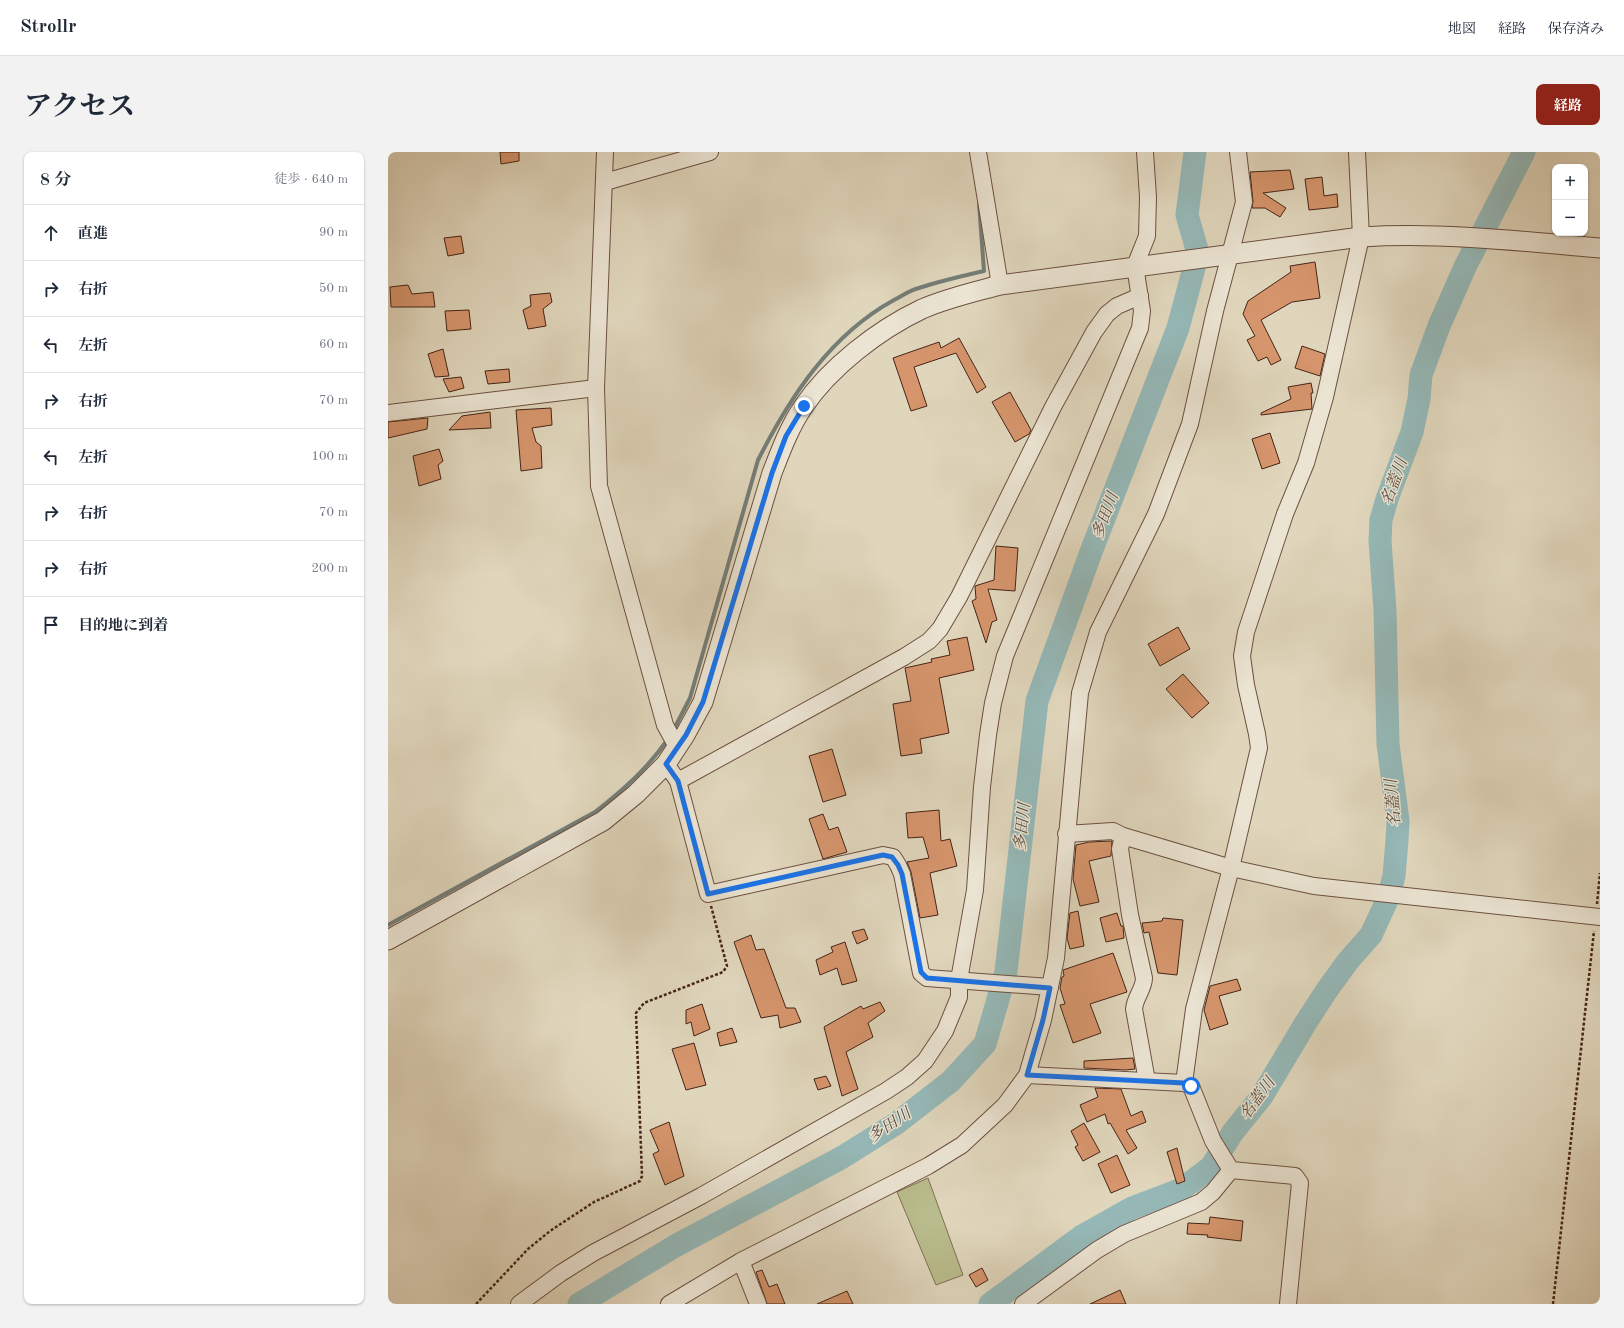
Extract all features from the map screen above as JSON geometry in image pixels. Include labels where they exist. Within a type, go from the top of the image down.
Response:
[{"type":"street","points":[[605,152],[596,388],[599,486],[665,725],[673,739]]},
{"type":"street","points":[[605,182],[710,152]]},
{"type":"street","points":[[978,152],[1000,285]]},
{"type":"street","points":[[520,1304],[561,1273],[593,1253],[701,1196],[886,1091],[907,1077],[925,1061],[945,1031],[960,997],[975,890],[982,787],[988,735],[993,702],[1005,656],[1140,328],[1142,311],[1140,296],[1141,265],[1147,236],[1148,197],[1145,152]]},
{"type":"street","points":[[669,1304],[741,1261],[928,1166],[962,1145],[1005,1105],[1027,1075],[1043,1020],[1045,987],[1056,958],[1066,834],[1073,778],[1076,723],[1080,693],[1098,632],[1156,514],[1190,424],[1225,254],[1244,202],[1238,152]]},
{"type":"street","points":[[1184,1083],[1194,1009],[1231,868],[1259,748],[1246,685],[1242,656],[1246,632],[1285,514],[1306,463],[1325,397],[1361,237],[1357,152]]},
{"type":"street","points":[[388,940],[603,821],[636,794],[666,764],[673,739],[703,702],[772,473],[786,436],[804,406],[844,362],[890,327],[922,309],[958,296],[1000,285],[1141,265],[1361,237],[1387,235],[1499,239],[1600,248]]},
{"type":"street","points":[[678,781],[897,661],[929,641],[940,628],[959,597],[1053,407],[1094,332],[1107,314],[1117,306],[1140,296]]},
{"type":"street","points":[[388,413],[596,388]]},
{"type":"street","points":[[666,764],[678,781],[708,894],[883,855],[892,857],[902,874],[921,972],[927,978],[1045,987]]},
{"type":"street","points":[[1066,834],[1113,831],[1123,836],[1231,868],[1314,886],[1598,916]]},
{"type":"street","points":[[1123,836],[1120,849],[1133,929],[1144,978],[1144,984],[1135,1001],[1134,1009],[1147,1081]]},
{"type":"street","points":[[1027,1075],[1184,1083],[1191,1086],[1213,1141],[1229,1167]]},
{"type":"street","points":[[1027,1303],[1097,1250],[1124,1234],[1145,1223],[1201,1202],[1213,1192],[1229,1167]]},
{"type":"street","points":[[1229,1167],[1295,1176],[1300,1183],[1288,1304]]},
{"type":"street","points":[[741,1261],[758,1304]]},
{"type":"path","points":[[1553,1304],[1598,916],[1600,873]]},
{"type":"path","points":[[476,1304],[528,1249],[550,1230],[594,1202],[640,1181],[642,1176],[636,1013],[644,1002],[723,972],[727,966],[708,894]]},
{"type":"green space","points":[[928,1178],[963,1275],[936,1285],[897,1192]]},
{"type":"building","points":[[500,152],[519,152],[519,161],[501,164]]},
{"type":"building","points":[[1290,170],[1294,189],[1263,193],[1286,208],[1280,217],[1265,208],[1252,208],[1253,201],[1250,172]]},
{"type":"building","points":[[1322,177],[1324,196],[1337,194],[1338,207],[1309,210],[1305,179]]},
{"type":"building","points":[[461,236],[464,253],[448,256],[444,238]]},
{"type":"building","points":[[1315,262],[1320,298],[1292,302],[1261,320],[1281,360],[1271,365],[1267,357],[1258,361],[1247,340],[1255,336],[1243,314],[1248,301],[1291,272],[1290,266]]},
{"type":"building","points":[[408,285],[412,294],[433,292],[435,307],[391,307],[390,287]]},
{"type":"building","points":[[550,293],[552,302],[543,309],[546,326],[528,329],[523,310],[531,306],[530,295]]},
{"type":"building","points":[[469,310],[471,329],[447,331],[445,311]]},
{"type":"building","points":[[959,338],[986,387],[977,393],[956,353],[914,367],[927,406],[911,411],[893,358],[939,342],[941,348]]},
{"type":"building","points":[[1302,346],[1325,354],[1320,376],[1295,368]]},
{"type":"building","points":[[443,349],[449,376],[435,377],[428,354]]},
{"type":"building","points":[[509,369],[510,382],[488,384],[485,371]]},
{"type":"building","points":[[461,377],[464,388],[449,392],[443,379]]},
{"type":"building","points":[[1311,383],[1313,393],[1311,393],[1312,409],[1261,415],[1261,413],[1291,399],[1288,387]]},
{"type":"building","points":[[1010,392],[1031,430],[1029,434],[1015,442],[992,402]]},
{"type":"building","points":[[551,408],[552,425],[532,428],[536,442],[541,446],[542,468],[521,471],[516,410]]},
{"type":"building","points":[[490,412],[491,428],[449,430],[462,416]]},
{"type":"building","points":[[428,418],[427,429],[388,438],[388,422]]},
{"type":"building","points":[[1270,433],[1280,463],[1262,469],[1252,439]]},
{"type":"building","points":[[439,449],[443,461],[438,465],[441,479],[419,486],[413,456]]},
{"type":"building","points":[[996,546],[1018,548],[1015,591],[988,589],[997,620],[992,622],[986,643],[972,601],[976,599],[975,586],[994,580]]},
{"type":"building","points":[[1178,627],[1190,649],[1160,666],[1148,644]]},
{"type":"building","points":[[967,637],[974,670],[939,678],[949,733],[920,739],[922,753],[901,756],[893,704],[911,701],[905,668],[932,662],[931,659],[950,655],[947,641]]},
{"type":"building","points":[[1183,674],[1209,703],[1192,718],[1166,689]]},
{"type":"building","points":[[832,749],[846,795],[823,802],[809,756]]},
{"type":"building","points":[[939,810],[941,841],[950,839],[957,866],[930,873],[938,915],[920,918],[911,872],[907,862],[929,858],[923,837],[908,838],[906,813]]},
{"type":"building","points":[[823,814],[829,830],[838,827],[847,852],[823,859],[809,819]]},
{"type":"building","points":[[1112,841],[1111,856],[1089,861],[1099,902],[1080,906],[1073,879],[1076,845],[1089,842]]},
{"type":"building","points":[[1078,911],[1084,946],[1070,949],[1067,938],[1070,913]]},
{"type":"building","points":[[1117,913],[1121,926],[1123,926],[1124,938],[1106,942],[1100,918]]},
{"type":"building","points":[[1163,918],[1183,920],[1177,975],[1158,973],[1149,932],[1144,933],[1142,923],[1162,921]]},
{"type":"building","points":[[864,929],[868,939],[857,944],[852,932]]},
{"type":"building","points":[[751,935],[756,950],[764,949],[786,1008],[795,1008],[801,1022],[780,1028],[778,1015],[761,1018],[734,942]]},
{"type":"building","points":[[845,942],[857,981],[842,985],[837,968],[820,975],[816,960],[833,952],[831,947]]},
{"type":"building","points":[[1113,953],[1127,992],[1090,1004],[1101,1033],[1073,1043],[1060,1005],[1065,1004],[1060,988],[1062,977],[1064,976],[1063,970]]},
{"type":"building","points":[[1237,979],[1241,990],[1219,996],[1228,1024],[1210,1030],[1204,1010],[1210,986]]},
{"type":"building","points":[[880,1002],[885,1011],[868,1023],[873,1037],[846,1052],[858,1089],[842,1096],[824,1027],[861,1006],[863,1009]]},
{"type":"building","points":[[702,1004],[710,1029],[694,1036],[691,1022],[686,1024],[686,1010]]},
{"type":"building","points":[[732,1028],[737,1042],[720,1046],[717,1033]]},
{"type":"building","points":[[694,1043],[706,1085],[686,1090],[672,1049]]},
{"type":"building","points":[[1133,1058],[1135,1069],[1084,1068],[1084,1061]]},
{"type":"building","points":[[826,1076],[831,1086],[818,1090],[814,1079]]},
{"type":"building","points":[[1095,1088],[1121,1089],[1131,1116],[1142,1111],[1146,1122],[1126,1130],[1137,1148],[1128,1154],[1110,1123],[1108,1124],[1105,1114],[1087,1122],[1080,1105],[1098,1097]]},
{"type":"building","points":[[669,1122],[684,1176],[665,1185],[653,1154],[659,1151],[650,1130]]},
{"type":"building","points":[[1084,1123],[1100,1152],[1083,1161],[1075,1147],[1078,1145],[1071,1131]]},
{"type":"building","points":[[1177,1148],[1185,1181],[1177,1184],[1167,1152]]},
{"type":"building","points":[[1117,1155],[1130,1185],[1111,1193],[1098,1164]]},
{"type":"building","points":[[1210,1217],[1243,1221],[1241,1241],[1207,1237],[1208,1235],[1187,1234],[1188,1223],[1209,1224]]},
{"type":"building","points":[[982,1268],[988,1280],[976,1287],[969,1275]]},
{"type":"building","points":[[762,1270],[769,1287],[777,1284],[785,1304],[767,1304],[756,1272]]},
{"type":"building","points":[[1120,1290],[1126,1304],[1090,1304]]},
{"type":"building","points":[[847,1291],[853,1304],[817,1304]]},
{"type":"waterway","name":"多田川","points":[[579,1304],[675,1246],[841,1158],[897,1123],[951,1081],[985,1044],[1006,972],[1037,701],[1091,552],[1178,328],[1198,253],[1187,215],[1195,152]]},
{"type":"waterway","name":"名蓋川","points":[[990,1304],[1082,1236],[1132,1208],[1182,1189],[1211,1167],[1233,1132],[1262,1096],[1327,990],[1348,961],[1371,935],[1388,898],[1394,876],[1398,821],[1388,744],[1385,610],[1380,541],[1381,520],[1387,499],[1412,432],[1419,399],[1421,375],[1439,326],[1465,267],[1524,152]]},
{"type":"waterway","points":[[673,731],[690,698],[758,460],[770,436],[798,391],[831,349],[871,314],[912,290],[984,271],[979,203]]},
{"type":"waterway","points":[[388,925],[595,812],[634,778],[652,760],[668,739]]},
{"type":"route","points":[[804,406],[786,436],[772,473],[703,702],[686,735],[666,764],[678,781],[708,894],[883,855],[892,857],[902,874],[921,972],[927,978],[1050,988],[1043,1020],[1027,1075],[1036,1074],[1184,1083],[1191,1086]]}]
